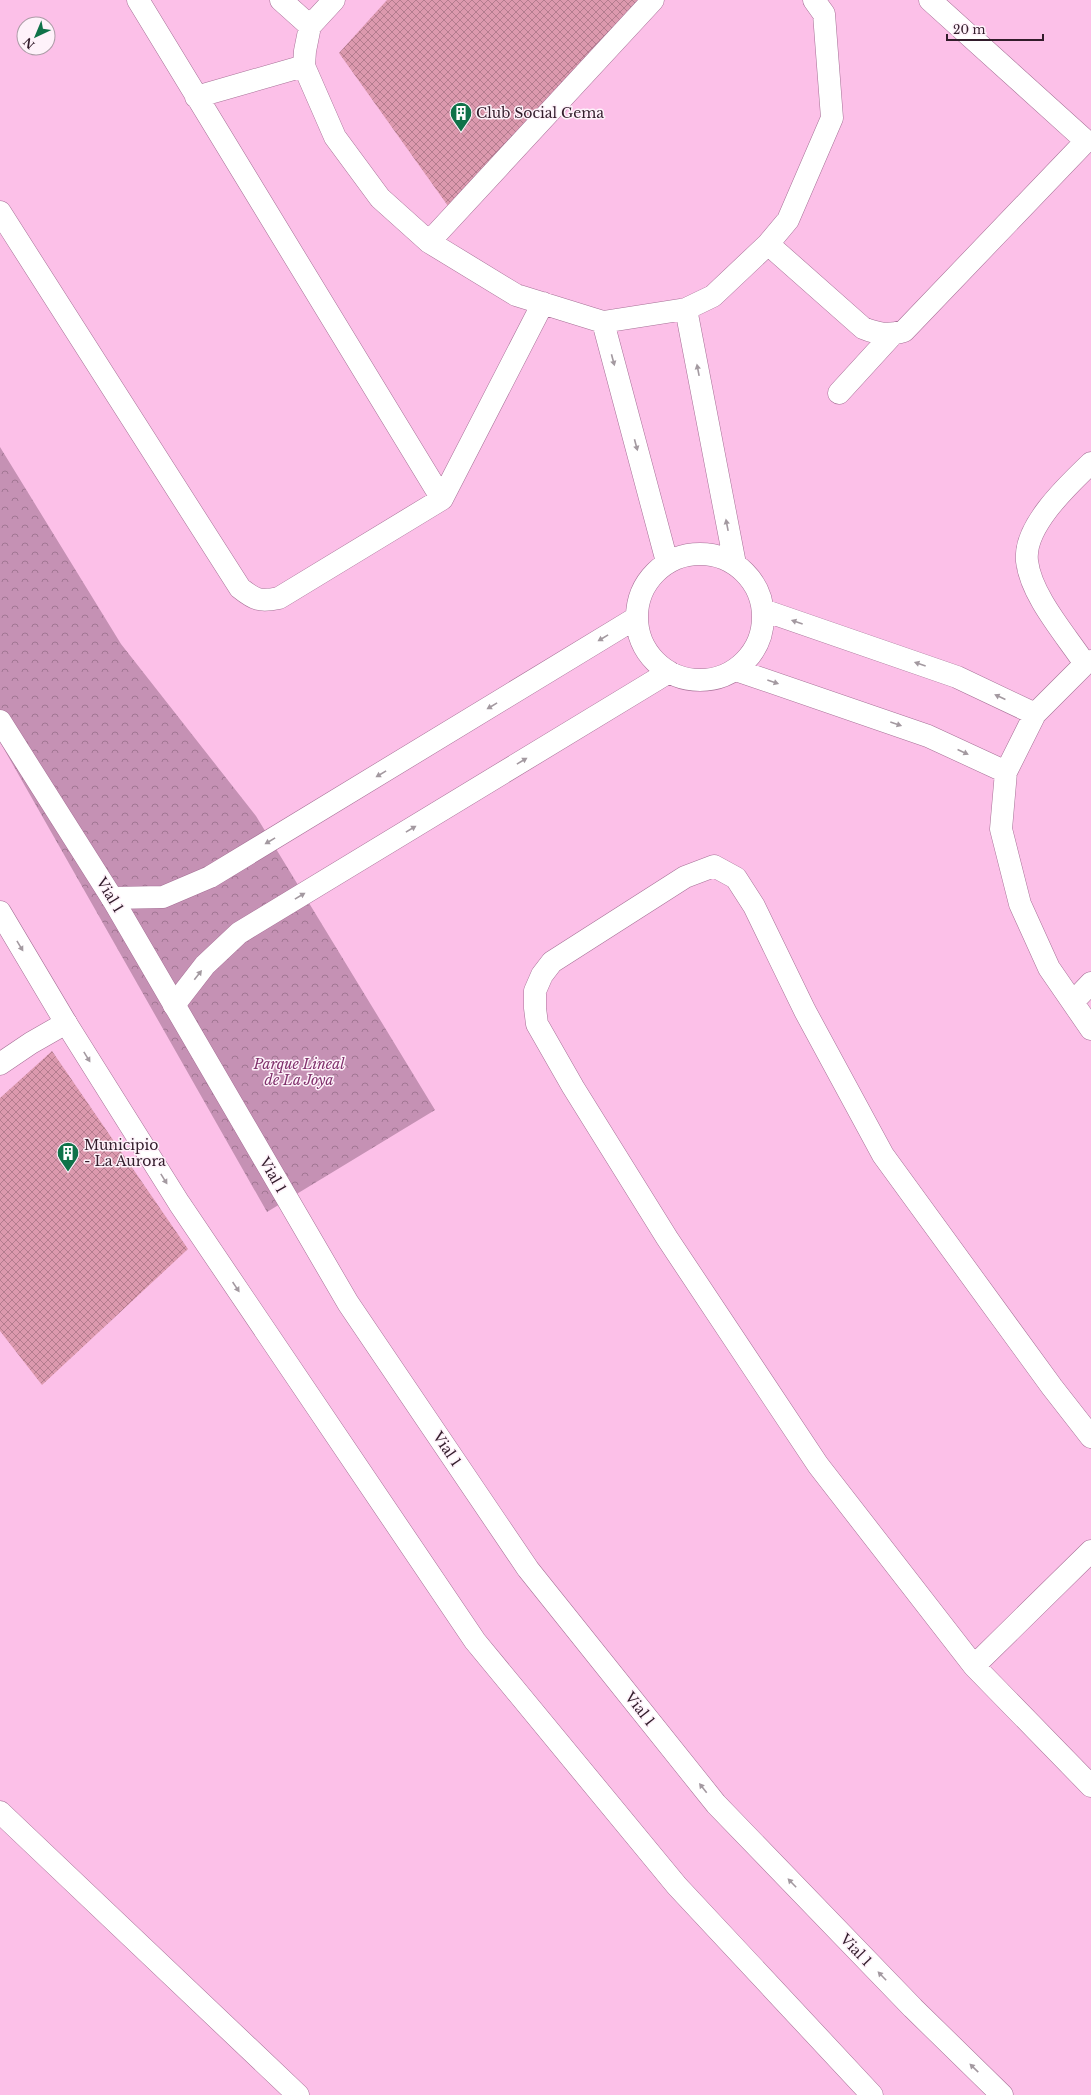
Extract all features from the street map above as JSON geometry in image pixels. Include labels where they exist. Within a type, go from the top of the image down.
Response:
[{"type":"street","points":[[138,0],[442,499]]},
{"type":"street","points":[[281,0],[310,26]]},
{"type":"street","points":[[334,0],[310,26],[305,51],[304,66],[335,137],[380,198],[429,242],[516,295],[603,322],[686,309],[713,296],[768,244],[788,220],[832,118],[824,14],[814,0]]},
{"type":"street","points":[[429,242],[653,0]]},
{"type":"street","points":[[768,244],[863,328],[879,334],[892,334],[904,331],[1088,139],[930,0]]},
{"type":"street","points":[[196,96],[304,66]]},
{"type":"street","points":[[0,212],[240,588],[253,598],[265,601],[279,598],[442,499],[543,303]]},
{"type":"street","points":[[686,309],[735,564]]},
{"type":"street","points":[[603,322],[667,562]]},
{"type":"street","points":[[839,393],[892,334]]},
{"type":"street","points":[[1091,463],[1046,512],[1031,534],[1027,560],[1036,590],[1088,663],[1035,714],[1006,772],[1001,829],[1020,904],[1049,968],[1091,1029]]},
{"type":"street","points":[[689,554],[713,554],[735,564],[754,584],[763,610],[760,637],[746,661],[736,670],[723,676],[696,680],[669,672],[652,659],[640,640],[636,618],[639,596],[650,576],[667,562],[689,554]]},
{"type":"street","points":[[763,610],[957,676],[1035,714]]},
{"type":"street","points":[[112,898],[163,897],[210,878],[636,618]]},
{"type":"street","points":[[736,670],[928,736],[1006,772]]},
{"type":"street","points":[[174,1005],[205,965],[239,933],[669,672]]},
{"type":"street","name":"Vial 1","points":[[0,721],[112,898],[348,1304],[528,1569],[716,1804],[912,2008],[1002,2095]]},
{"type":"street","points":[[1091,1437],[1052,1388],[883,1155],[805,1011],[754,906],[736,878],[714,866],[685,877],[552,962],[542,975],[536,991],[535,1008],[537,1024],[573,1087],[667,1238],[818,1465],[974,1666],[1091,1786]]},
{"type":"street","points":[[0,912],[66,1023],[179,1203],[475,1641],[677,1886],[872,2095]]},
{"type":"street","points":[[1073,1002],[1091,983]]},
{"type":"street","points":[[0,1064],[31,1043],[66,1023]]},
{"type":"street","points":[[974,1666],[1091,1551]]},
{"type":"street","points":[[0,1812],[298,2095]]},
{"type":"green space","name":"Parque Lineal de La Joya","points":[[0,447],[121,644],[256,816],[435,1110],[267,1212],[0,742]]},
{"type":"building","name":"Club Social Gema","points":[[387,0],[646,0],[453,213],[339,53]]},
{"type":"building","name":"Municipio - La Aurora","points":[[52,1051],[188,1249],[42,1385],[0,1331],[0,1098]]},
{"type":"place","name":"Club Social Gema","points":[[461,132]]},
{"type":"place","name":"Municipio - La Aurora","points":[[68,1172]]}]
